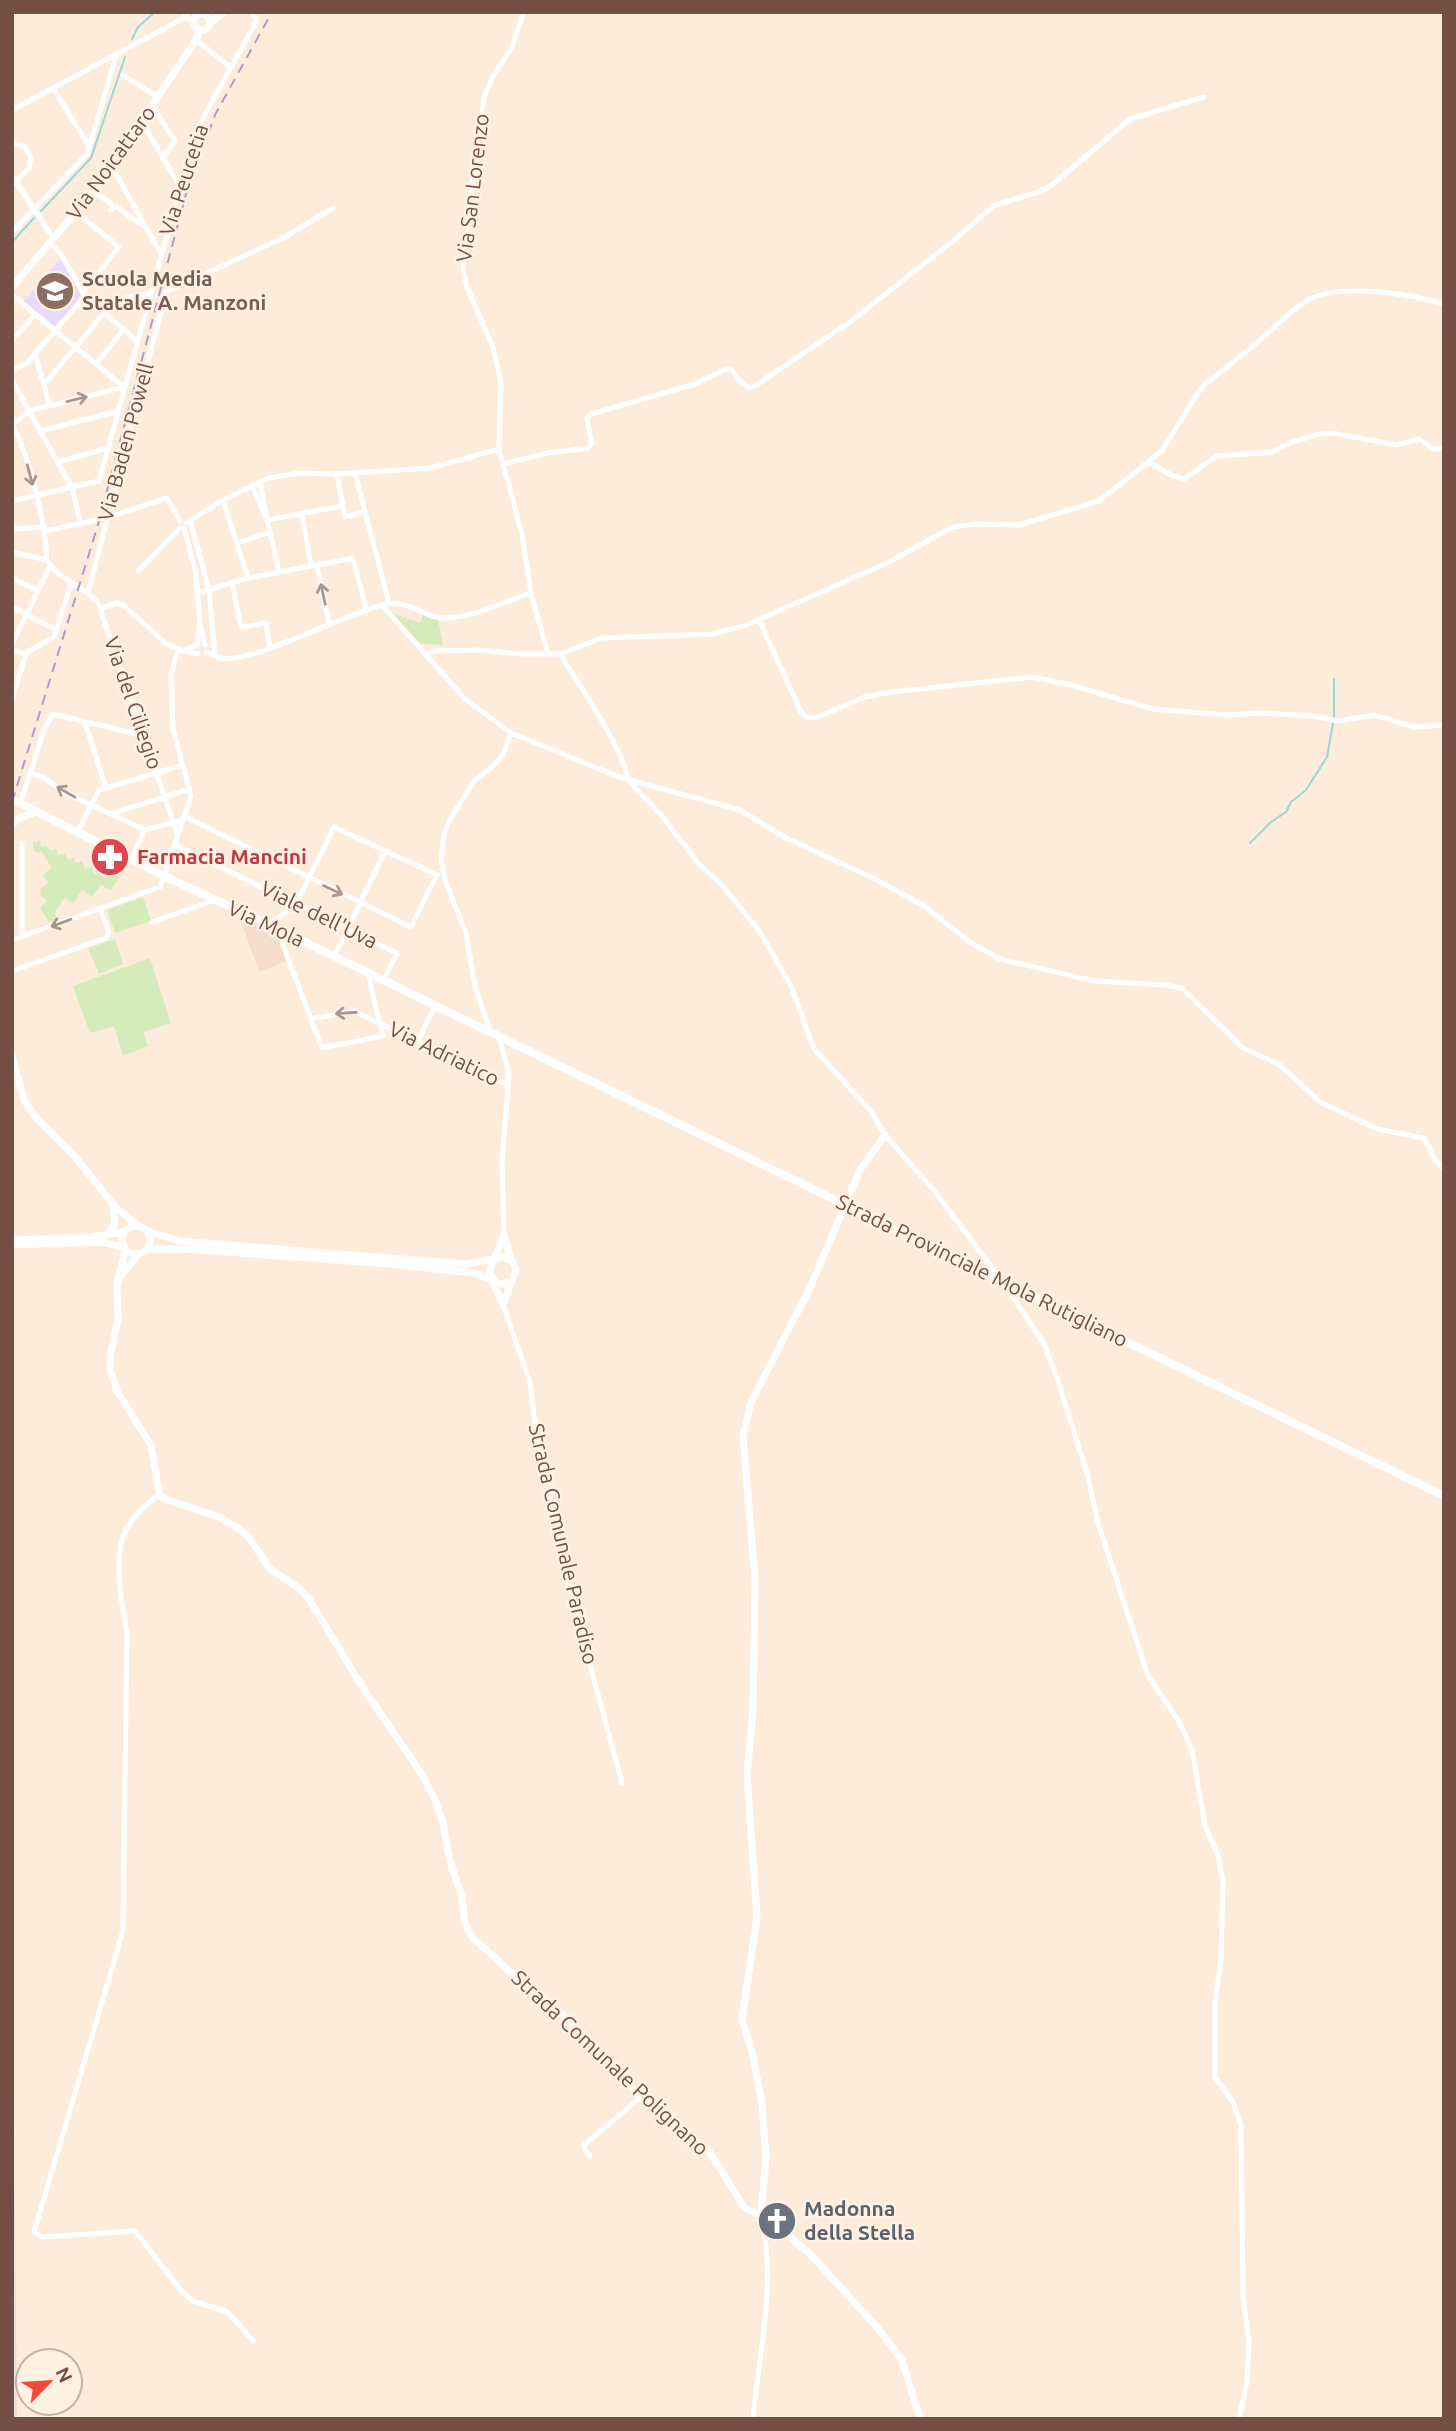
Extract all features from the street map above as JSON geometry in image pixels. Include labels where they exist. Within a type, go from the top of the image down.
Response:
[{"type":"main road","name":"Via Mola","points":[[16,802],[521,1048]]},
{"type":"main road","name":"Strada Provinciale Mola Rutigliano","points":[[521,1048],[1444,1496]]},
{"type":"street","points":[[12,110],[185,15],[199,31],[225,12]]},
{"type":"street","name":"Via Peucetia","points":[[72,488],[99,481],[179,185],[201,122],[257,20],[251,12]]},
{"type":"street","name":"Via San Lorenzo","points":[[524,12],[512,47],[492,78],[484,98],[471,187],[463,270],[493,347],[501,383],[499,449],[524,543],[531,593],[548,654]]},
{"type":"street","points":[[193,23],[207,13],[210,23]]},
{"type":"street","name":"Via Noicattaro","points":[[12,287],[77,213],[112,167],[196,40],[199,31]]},
{"type":"street","points":[[196,40],[230,67]]},
{"type":"street","points":[[12,232],[84,159],[117,53]]},
{"type":"street","points":[[123,75],[158,97]]},
{"type":"street","points":[[53,88],[89,146]]},
{"type":"street","points":[[503,464],[548,453],[588,448],[592,444],[587,418],[591,414],[695,384],[726,369],[731,369],[744,386],[755,386],[850,322],[993,206],[1052,185],[1130,119],[1204,97]]},
{"type":"street","points":[[152,106],[175,141],[163,158]]},
{"type":"street","points":[[142,122],[179,185]]},
{"type":"street","points":[[12,142],[24,146],[31,157],[29,168],[13,180],[34,209],[84,294],[137,341]]},
{"type":"street","points":[[112,167],[160,253]]},
{"type":"street","points":[[94,191],[111,207],[117,207],[147,229]]},
{"type":"street","name":"Via Baden Powell","points":[[88,593],[166,292],[285,237],[333,208]]},
{"type":"street","points":[[12,371],[27,363],[55,331],[119,247],[77,213]]},
{"type":"street","points":[[426,654],[434,651],[480,650],[560,654],[602,638],[713,634],[759,620],[887,563],[953,527],[976,524],[1019,525],[1095,503],[1150,463],[1166,447],[1200,389],[1308,300],[1352,290],[1411,296],[1444,304]]},
{"type":"street","points":[[95,305],[149,293]]},
{"type":"street","points":[[12,295],[124,387]]},
{"type":"street","points":[[44,385],[114,301]]},
{"type":"street","points":[[12,341],[35,314]]},
{"type":"street","points":[[96,364],[123,330]]},
{"type":"street","points":[[35,354],[50,406]]},
{"type":"street","points":[[12,380],[72,488],[81,524]]},
{"type":"street","points":[[26,655],[12,646],[48,563],[36,496],[20,439],[12,424],[29,411],[124,387]]},
{"type":"street","points":[[40,431],[118,411]]},
{"type":"street","points":[[1150,463],[1184,479],[1217,456],[1272,452],[1292,442],[1329,433],[1397,444],[1419,439],[1433,449],[1444,448]]},
{"type":"street","points":[[58,462],[108,448]]},
{"type":"street","points":[[138,570],[184,524],[223,500],[260,482],[299,473],[337,474],[437,467],[499,449]]},
{"type":"street","points":[[355,473],[385,604],[469,703],[511,733],[627,779],[740,810],[786,838],[875,879],[923,905],[971,943],[1000,959],[1094,981],[1182,988],[1243,1048],[1280,1065],[1320,1102],[1377,1129],[1424,1138],[1436,1161],[1444,1169]]},
{"type":"street","points":[[337,474],[345,517],[364,512]]},
{"type":"street","points":[[260,482],[279,571]]},
{"type":"street","points":[[252,485],[267,520]]},
{"type":"street","points":[[12,501],[72,488]]},
{"type":"street","points":[[12,522],[14,529],[44,529],[81,524],[167,498],[184,524],[209,590],[215,655]]},
{"type":"street","points":[[223,500],[248,578]]},
{"type":"street","points":[[267,520],[342,506]]},
{"type":"street","points":[[302,515],[329,624]]},
{"type":"street","points":[[184,524],[196,573],[200,623],[206,649]]},
{"type":"street","points":[[237,542],[270,532]]},
{"type":"street","points":[[12,552],[48,563]]},
{"type":"street","points":[[198,593],[248,578],[353,558],[366,609]]},
{"type":"street","name":"Via del Ciliegio","points":[[48,563],[71,584],[88,593],[100,608],[178,834]]},
{"type":"street","points":[[12,578],[38,591]]},
{"type":"street","points":[[232,582],[241,627],[265,623],[270,648]]},
{"type":"street","points":[[12,699],[26,653],[52,639],[71,584]]},
{"type":"street","points":[[180,651],[200,643],[220,659],[234,658],[270,648],[366,609],[385,604],[401,603],[444,618],[469,614],[531,593]]},
{"type":"street","points":[[100,608],[118,603],[124,606],[166,644],[180,651],[198,654],[206,649]]},
{"type":"street","points":[[12,607],[56,629]]},
{"type":"street","points":[[759,620],[801,712],[807,718],[818,717],[861,698],[891,692],[1032,677],[1071,685],[1153,709],[1227,715],[1260,713],[1314,716],[1337,721],[1375,715],[1414,727],[1444,725]]},
{"type":"street","points":[[198,654],[195,650],[200,623]]},
{"type":"street","points":[[12,940],[160,887],[191,796],[173,729],[171,675],[180,651]]},
{"type":"street","points":[[560,654],[613,740],[627,772],[627,779],[662,816],[699,864],[722,885],[760,932],[791,986],[814,1049],[871,1111],[885,1135],[932,1188],[1003,1282],[1048,1353],[1087,1473],[1098,1523],[1148,1676],[1178,1720],[1192,1749],[1205,1826],[1222,1871],[1223,1920],[1215,2004],[1214,2066],[1215,2077],[1233,2102],[1241,2125],[1242,2297],[1249,2341],[1239,2419]]},
{"type":"street","points":[[12,824],[16,802],[31,774],[45,728],[53,714],[145,736]]},
{"type":"street","points":[[85,722],[106,788]]},
{"type":"street","points":[[503,1305],[516,1269],[504,1235],[502,1161],[509,1073],[475,987],[466,933],[443,874],[442,849],[451,816],[474,781],[503,755],[511,733]]},
{"type":"street","points":[[77,833],[99,790],[183,765]]},
{"type":"street","points":[[31,774],[43,777],[64,792],[145,831],[183,818]]},
{"type":"street","points":[[110,814],[190,789]]},
{"type":"street","points":[[12,824],[19,818],[36,812]]},
{"type":"street","points":[[183,818],[309,878],[361,902],[411,927],[437,874],[334,827],[309,878],[296,904],[273,927],[322,1048],[383,1036],[368,974]]},
{"type":"street","points":[[131,860],[145,831]]},
{"type":"street","points":[[22,843],[22,936]]},
{"type":"street","name":"Viale dell'Uva","points":[[175,845],[397,953],[383,981]]},
{"type":"street","points":[[334,957],[384,850]]},
{"type":"street","points":[[152,922],[215,900]]},
{"type":"street","points":[[12,971],[106,938],[108,933],[100,908]]},
{"type":"street","points":[[418,1041],[435,1006]]},
{"type":"street","name":"Via Adriatico","points":[[311,1018],[354,1011],[508,1085]]},
{"type":"street","points":[[12,1055],[20,1089],[43,1128],[86,1169],[114,1205],[147,1231],[179,1241],[263,1249],[467,1264],[503,1257],[512,1261]]},
{"type":"street","points":[[753,2419],[768,2277],[766,2236],[761,2217],[766,2157],[762,2104],[752,2051],[742,2020],[757,1917],[747,1776],[753,1708],[755,1580],[743,1437],[751,1402],[810,1288],[864,1163],[885,1135]]},
{"type":"street","points":[[114,1205],[125,1231],[118,1279],[118,1319],[110,1356],[110,1370],[117,1391],[151,1445],[159,1494],[130,1523],[121,1544],[121,1598],[127,1632],[123,1931],[34,2232],[42,2238],[135,2231],[183,2293],[193,2301],[228,2312],[253,2341]]},
{"type":"street","points":[[108,1234],[115,1223],[114,1205]]},
{"type":"street","points":[[17,1242],[91,1237],[139,1226]]},
{"type":"street","points":[[147,1231],[150,1240],[147,1249]]},
{"type":"street","points":[[492,1280],[489,1267],[504,1235]]},
{"type":"street","points":[[17,1242],[103,1242],[138,1255]]},
{"type":"street","points":[[118,1279],[138,1255],[147,1249],[186,1249],[474,1273],[504,1284],[512,1280]]},
{"type":"street","name":"Strada Comunale Paradiso","points":[[492,1280],[530,1382],[534,1417],[570,1591],[622,1783]]},
{"type":"street","name":"Strada Comunale Polignano","points":[[159,1494],[168,1500],[219,1517],[239,1529],[248,1536],[270,1569],[300,1589],[309,1599],[361,1685],[421,1773],[434,1798],[443,1822],[450,1861],[462,1897],[465,1924],[472,1937],[589,2039],[641,2097],[709,2151],[739,2201],[776,2226],[811,2255],[876,2326],[902,2360],[920,2419]]},
{"type":"street","points":[[590,2156],[584,2144],[641,2097]]},
{"type":"shaded area","name":"Scuola Media Statale A. Manzoni","points":[[60,259],[81,296],[55,327],[24,301]]},
{"type":"shaded area","points":[[256,919],[274,927],[286,961],[259,972],[242,924]]},
{"type":"shaded area","points":[[12,1885],[16,2347],[14,2347],[14,2417],[17,2419],[12,2419]]},
{"type":"green space","points":[[392,613],[420,623],[423,614],[438,619],[443,645],[419,643]]},
{"type":"green space","points":[[40,841],[41,846],[47,846],[50,851],[56,849],[58,855],[65,853],[68,860],[74,858],[76,863],[82,861],[85,868],[92,867],[94,874],[101,872],[104,878],[124,872],[110,890],[101,885],[92,897],[82,890],[74,903],[64,898],[54,914],[59,919],[49,922],[40,908],[47,901],[39,894],[40,889],[48,883],[43,875],[52,868],[41,851],[37,853],[33,850],[33,842]]},
{"type":"green space","points":[[143,897],[151,921],[115,933],[107,910]]},
{"type":"green space","points":[[115,939],[123,964],[99,974],[88,948]]},
{"type":"green space","points":[[150,958],[171,1023],[143,1032],[148,1046],[123,1056],[114,1026],[90,1033],[73,986]]},
{"type":"waterway","points":[[132,39],[138,27],[155,12]]},
{"type":"waterway","points":[[41,211],[91,158],[125,57]]},
{"type":"waterway","points":[[12,242],[34,218]]},
{"type":"waterway","points":[[1334,679],[1334,717]]},
{"type":"waterway","points":[[1250,843],[1271,822],[1286,812],[1291,802],[1306,790],[1327,757],[1333,723]]},
{"type":"railway","points":[[12,802],[97,528],[190,179],[216,113],[272,12]]},
{"type":"place","name":"Scuola Media Statale A. Manzoni","points":[[55,291]]},
{"type":"place","name":"Farmacia Mancini","points":[[110,857]]},
{"type":"place","name":"Madonna della Stella","points":[[777,2221]]}]
